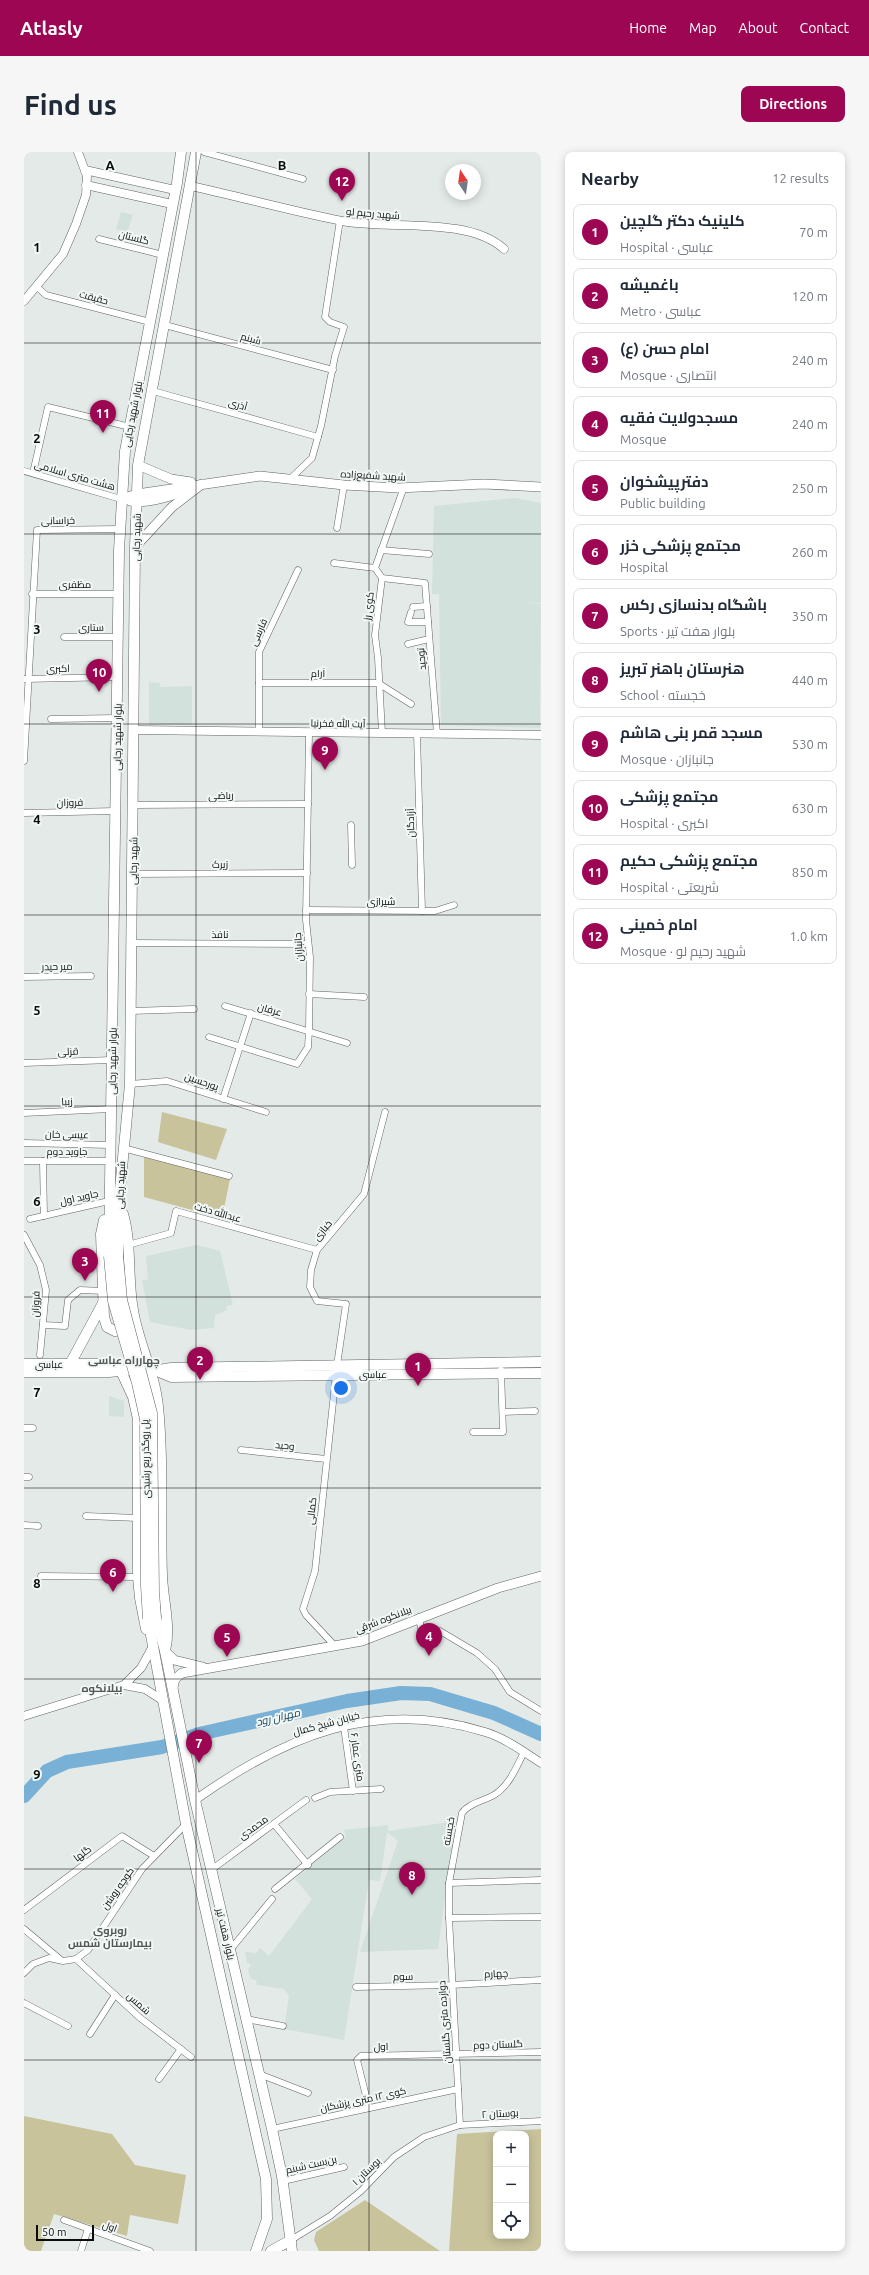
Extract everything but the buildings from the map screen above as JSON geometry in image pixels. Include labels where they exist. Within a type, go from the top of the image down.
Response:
[{"type":"main road","name":"بلوار شهید رجایی","points":[[113,1256],[114,1201],[110,1145],[118,594],[122,472],[181,152]]},
{"type":"main road","name":"بلوار شهید رجایی","points":[[138,465],[196,152]]},
{"type":"main road","points":[[138,465],[171,479],[204,483]]},
{"type":"main road","name":"شهید رجایی","points":[[114,1201],[123,1148],[130,1084],[135,730],[135,548],[138,465]]},
{"type":"main road","name":"شهید شفیع‌زاده","points":[[204,483],[260,476],[344,485],[404,488],[484,484],[541,487]]},
{"type":"main road","points":[[121,499],[170,496],[204,483]]},
{"type":"main road","points":[[135,548],[172,507],[204,483]]},
{"type":"main road","points":[[114,1201],[126,1224],[128,1272],[136,1323],[155,1369],[162,1492],[162,1577],[168,1639],[165,1651]]},
{"type":"main road","points":[[114,1201],[101,1234],[104,1317],[107,1327],[115,1331],[132,1328],[136,1323]]},
{"type":"main road","name":"پل روگذر ربع رشیدی","points":[[113,1256],[113,1301],[137,1383],[145,1419],[146,1586],[152,1619]]},
{"type":"main road","points":[[70,1364],[104,1296]]},
{"type":"main road","name":"عباسى","points":[[24,1372],[109,1372],[120,1369],[155,1369],[171,1377],[541,1362]]},
{"type":"main road","name":"عباسى","points":[[24,1364],[112,1364],[120,1369]]},
{"type":"main road","points":[[120,1369],[133,1397],[138,1419],[138,1576],[144,1625],[152,1645]]},
{"type":"main road","name":"عباسى","points":[[336,1370],[541,1373]]},
{"type":"main road","points":[[138,1492],[144,1485],[150,1483],[158,1486],[162,1492]]},
{"type":"main road","name":"بیلانکوه شرقی","points":[[173,1687],[175,1679],[182,1673],[205,1667],[362,1641],[419,1617],[498,1588],[541,1576]]},
{"type":"main road","name":"بلوار هفت تیر","points":[[152,1619],[152,1645],[186,1824],[266,2179],[267,2219],[258,2240],[256,2251]]},
{"type":"main road","name":"بلوار هفت تیر","points":[[152,1619],[165,1651],[195,1800],[272,2129],[283,2181],[292,2251]]},
{"type":"main road","name":"بیلانکوه شرقی","points":[[165,1651],[174,1660],[205,1667]]},
{"type":"main road","points":[[258,2240],[263,2251]]},
{"type":"main road","points":[[271,2251],[291,2240]]},
{"type":"street","points":[[24,301],[63,254],[76,224],[86,195],[85,170],[78,152]]},
{"type":"street","points":[[204,152],[303,179]]},
{"type":"street","points":[[85,170],[175,190]]},
{"type":"street","points":[[86,185],[172,204]]},
{"type":"street","name":"شهید رحیم لو","points":[[190,186],[340,220],[468,231],[494,240],[504,250]]},
{"type":"street","points":[[290,479],[312,458],[344,327],[330,322],[325,317],[340,220]]},
{"type":"street","name":"گلستان","points":[[100,239],[163,255]]},
{"type":"street","name":"حقیقت","points":[[37,287],[46,295],[150,322]]},
{"type":"street","name":"شبنم","points":[[164,325],[333,370]]},
{"type":"street","name":"آذری","points":[[153,390],[318,436]]},
{"type":"street","points":[[33,473],[48,407],[130,427]]},
{"type":"street","name":"هشت متری اسلامی","points":[[24,471],[121,499]]},
{"type":"street","points":[[337,528],[344,485]]},
{"type":"street","points":[[375,568],[404,488]]},
{"type":"street","name":"خراسانی","points":[[24,761],[26,679],[37,530],[120,529]]},
{"type":"street","points":[[381,550],[429,554]]},
{"type":"street","points":[[334,563],[375,568],[382,578]]},
{"type":"street","name":"فارسی","points":[[259,732],[259,652],[298,570]]},
{"type":"street","name":"توحید","points":[[382,578],[425,583],[437,734]]},
{"type":"street","name":"کوی رز","points":[[382,578],[375,635],[378,658],[378,683],[382,733]]},
{"type":"street","name":"مظفری","points":[[32,594],[118,594]]},
{"type":"street","points":[[427,606],[412,610],[408,622],[428,622]]},
{"type":"street","name":"ستاری","points":[[64,637],[118,637]]},
{"type":"street","points":[[408,644],[429,639]]},
{"type":"street","name":"اکبری","points":[[26,679],[117,677]]},
{"type":"street","name":"آرام","points":[[259,683],[378,683]]},
{"type":"street","points":[[378,683],[411,704]]},
{"type":"street","points":[[51,719],[117,718]]},
{"type":"street","name":"آیت الله فخرنیا","points":[[135,730],[541,735]]},
{"type":"street","name":"جانبازان","points":[[209,1037],[298,1064],[308,1048],[309,994],[306,910],[309,733]]},
{"type":"street","name":"آزادگان","points":[[417,734],[422,911]]},
{"type":"street","name":"ریاضی","points":[[134,806],[308,804]]},
{"type":"street","name":"فروزان","points":[[24,813],[116,811]]},
{"type":"street","points":[[351,825],[352,865]]},
{"type":"street","name":"زیرک","points":[[133,874],[307,873]]},
{"type":"street","name":"شیرازی","points":[[306,910],[422,911],[444,910],[454,905]]},
{"type":"street","name":"نافذ","points":[[132,943],[308,944]]},
{"type":"street","name":"میر حیدر","points":[[24,977],[91,976]]},
{"type":"street","points":[[309,994],[364,997]]},
{"type":"street","name":"عرفان","points":[[225,1006],[309,1030],[347,1043]]},
{"type":"street","points":[[131,1011],[194,1009]]},
{"type":"street","points":[[223,1099],[251,1014]]},
{"type":"street","name":"قزلی","points":[[24,1063],[112,1060]]},
{"type":"street","name":"پورحسین","points":[[130,1084],[167,1080],[266,1112]]},
{"type":"street","name":"زیبا","points":[[24,1113],[111,1109]]},
{"type":"street","name":"خبازی","points":[[336,1370],[346,1304],[317,1301],[310,1287],[311,1270],[317,1250],[364,1194],[384,1112]]},
{"type":"street","name":"عیسی خان","points":[[24,1144],[110,1145]]},
{"type":"street","points":[[123,1148],[229,1176]]},
{"type":"street","name":"جاوید دوم","points":[[24,1161],[110,1161]]},
{"type":"street","points":[[43,1161],[44,1216]]},
{"type":"street","name":"جاوید اول","points":[[30,1218],[114,1201]]},
{"type":"street","name":"عبدالله دخت","points":[[128,1244],[171,1233],[176,1211],[317,1250]]},
{"type":"street","name":"فروزان","points":[[24,1235],[40,1265],[46,1290],[40,1356]]},
{"type":"street","points":[[43,1325],[66,1326],[68,1300],[80,1290],[104,1296]]},
{"type":"street","points":[[473,1432],[504,1432],[501,1363]]},
{"type":"street","name":"کمالی","points":[[335,1646],[306,1615],[303,1609],[314,1571],[336,1370]]},
{"type":"street","points":[[503,1412],[535,1411]]},
{"type":"street","points":[[24,1428],[33,1428]]},
{"type":"street","name":"وحید","points":[[241,1450],[326,1459]]},
{"type":"street","points":[[86,1516],[138,1518]]},
{"type":"street","points":[[24,1525],[38,1526]]},
{"type":"street","points":[[41,1576],[138,1576]]},
{"type":"street","points":[[419,1617],[421,1628],[440,1631],[477,1653],[495,1670],[510,1692],[541,1711]]},
{"type":"street","points":[[24,1716],[124,1685],[141,1668],[152,1645]]},
{"type":"street","points":[[124,1685],[145,1689],[162,1700]]},
{"type":"street","name":"خیابان شیخ کمال","points":[[195,1800],[243,1768],[286,1746],[344,1727],[397,1718],[426,1720],[486,1732],[524,1752],[541,1763]]},
{"type":"street","name":"۶ متری عمار","points":[[344,1727],[353,1791]]},
{"type":"street","name":"خجسته","points":[[449,1918],[449,1882],[462,1813],[464,1809],[483,1801],[502,1789],[507,1784],[524,1752]]},
{"type":"street","name":"۶ متری عمار","points":[[315,1798],[330,1792],[381,1789]]},
{"type":"street","name":"محمدی","points":[[211,1870],[306,1800]]},
{"type":"street","name":"کوچه روشن","points":[[76,1959],[88,1950],[142,1869],[186,1824]]},
{"type":"street","points":[[274,1824],[308,1865]]},
{"type":"street","name":"گلها","points":[[24,1910],[122,1836],[154,1856]]},
{"type":"street","points":[[275,1889],[308,1865],[340,1837]]},
{"type":"street","points":[[449,1882],[541,1880]]},
{"type":"street","points":[[230,1950],[272,1899]]},
{"type":"street","points":[[449,1918],[541,1917]]},
{"type":"street","name":"دوازده متری گلستان","points":[[449,1918],[451,1985],[460,2125]]},
{"type":"street","points":[[24,1929],[63,1961]]},
{"type":"street","points":[[24,1973],[33,1964],[49,1958],[63,1961],[76,1959]]},
{"type":"street","name":"شمس","points":[[76,1959],[139,2017],[191,2057]]},
{"type":"street","name":"چهارم","points":[[451,1985],[541,1980]]},
{"type":"street","name":"سوم","points":[[356,1987],[451,1985]]},
{"type":"street","points":[[90,2034],[115,1995]]},
{"type":"street","points":[[24,2003],[68,2026]]},
{"type":"street","points":[[246,2020],[283,2026]]},
{"type":"street","points":[[159,2079],[181,2049]]},
{"type":"street","name":"گلستان دوم","points":[[456,2055],[541,2052]]},
{"type":"street","name":"اول","points":[[369,2108],[358,2057],[456,2055]]},
{"type":"street","points":[[259,2074],[308,2093]]},
{"type":"street","name":"کوی ۱۲ متری پزشکان","points":[[272,2129],[458,2089]]},
{"type":"street","name":"بوستان ۲","points":[[460,2125],[541,2121]]},
{"type":"street","name":"بوستان ۱","points":[[291,2240],[330,2216],[361,2191],[394,2156],[410,2145],[424,2137],[460,2125]]},
{"type":"street","name":"بن‌بست شبنم","points":[[283,2181],[344,2167]]},
{"type":"street","name":"اول","points":[[64,2220],[150,2251]]},
{"type":"street","points":[[81,2251],[88,2229]]},
{"type":"shaded area","points":[[121,212],[133,215],[127,233],[116,229]]},
{"type":"shaded area","points":[[515,498],[541,503],[541,603],[524,602],[541,604],[540,728],[441,725],[439,594],[432,594],[434,506]]},
{"type":"shaded area","points":[[149,682],[160,683],[160,687],[192,686],[192,725],[149,725]]},
{"type":"shaded area","points":[[162,1112],[227,1129],[216,1160],[158,1142]]},
{"type":"shaded area","points":[[144,1157],[230,1179],[222,1218],[144,1197]]},
{"type":"shaded area","points":[[197,1245],[220,1251],[233,1305],[226,1306],[227,1310],[215,1315],[214,1328],[191,1330],[150,1322],[142,1280],[148,1280],[146,1256]]},
{"type":"shaded area","points":[[109,1396],[124,1401],[124,1417],[109,1416]]},
{"type":"shaded area","points":[[456,1821],[438,1949],[360,1952],[398,1841],[387,1832],[380,1881],[369,1880],[344,2040],[284,2029],[289,1996],[284,1989],[257,1985],[256,1980],[251,1979],[248,1970],[251,1964],[247,1963],[245,1952],[256,1953],[260,1948],[269,1956],[312,1899],[295,1879],[346,1836],[344,1830],[388,1825],[388,1831]]},
{"type":"shaded area","points":[[24,2116],[112,2134],[135,2165],[186,2175],[178,2224],[130,2215],[127,2236],[54,2214],[41,2251],[24,2251]]},
{"type":"shaded area","points":[[541,2129],[541,2251],[449,2251],[457,2134],[493,2132],[493,2239],[529,2239],[529,2131],[507,2131]]},
{"type":"shaded area","points":[[365,2200],[440,2251],[319,2251],[314,2240],[316,2232]]},
{"type":"waterway","name":"مهران رود","points":[[24,1796],[47,1771],[67,1762],[162,1747],[199,1734],[347,1701],[401,1693],[430,1694],[494,1713],[541,1734]]},
{"type":"place","name":"امام خمینی","points":[[342,201]]},
{"type":"place","name":"مجتمع پزشکی حکیم","points":[[103,433]]},
{"type":"place","name":"مجتمع پزشکی","points":[[99,692]]},
{"type":"place","name":"مسجد قمر بنی هاشم","points":[[325,770]]},
{"type":"place","name":"امام حسن (ع)","points":[[85,1281]]},
{"type":"place","name":"باغمیشه","points":[[200,1380]]},
{"type":"place","name":"کلینیک دکتر گلچین","points":[[418,1386]]},
{"type":"place","name":"مجتمع پزشکی خزر","points":[[113,1592]]},
{"type":"place","name":"مسجدولایت فقیه","points":[[429,1656]]},
{"type":"place","name":"دفترپیشخوان","points":[[227,1657]]},
{"type":"place","name":"باشگاه بدنسازی رکس","points":[[199,1763]]},
{"type":"place","name":"هنرستان باهنر تبریز","points":[[412,1895]]},
{"type":"district","name":"چهارراه عباسی","points":[[124,1360]]},
{"type":"district","name":"بیلانکوه","points":[[102,1688]]},
{"type":"district","name":"روبروی بیمارستان شمس","points":[[110,1936]]}]
